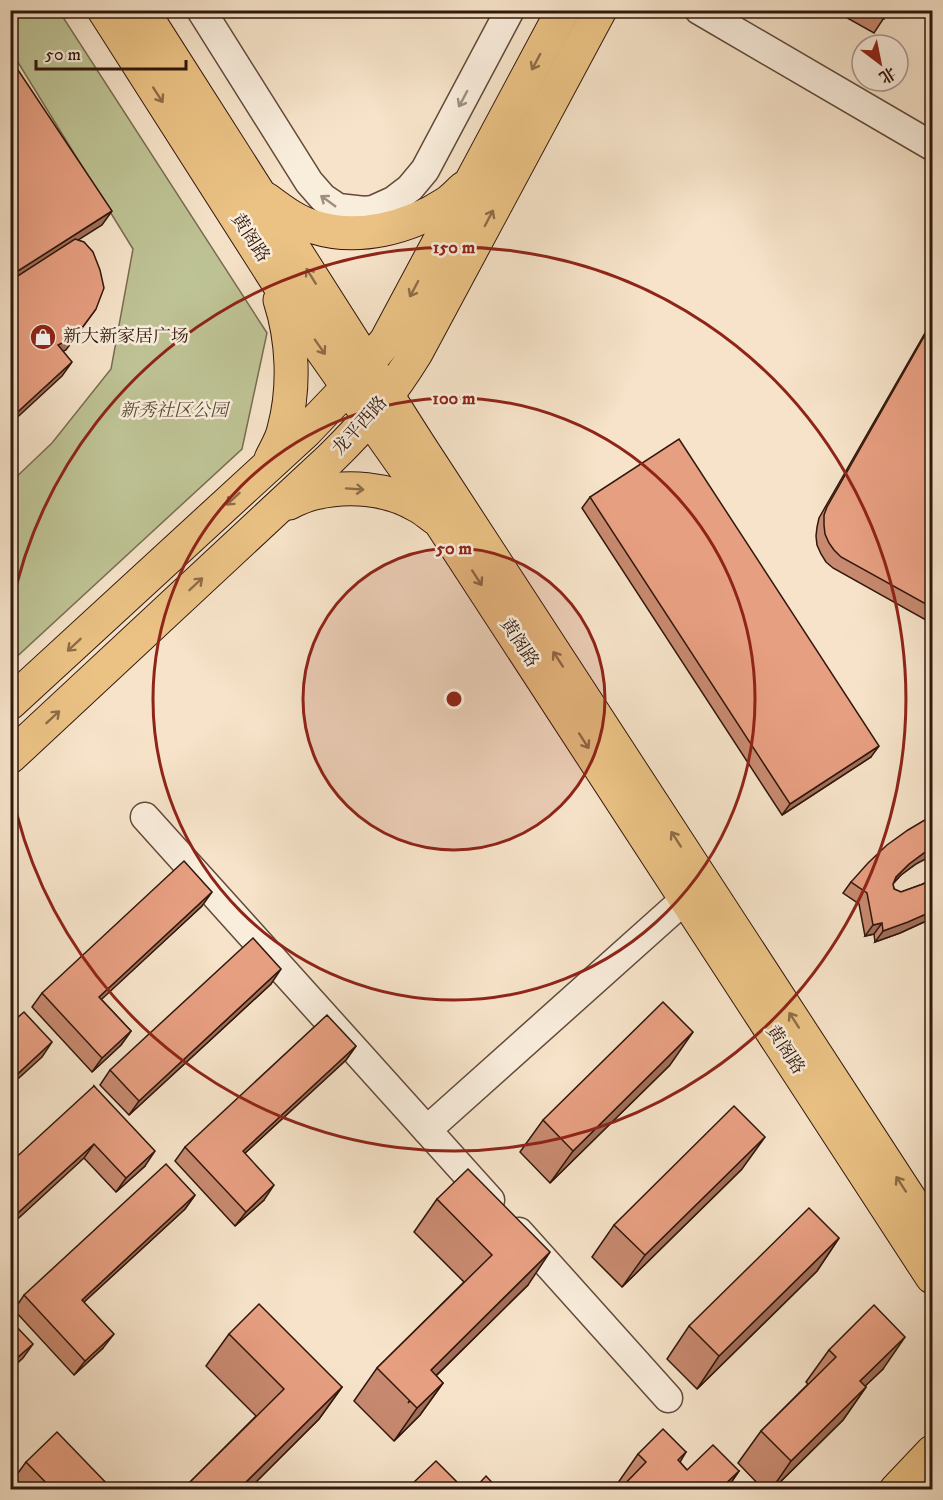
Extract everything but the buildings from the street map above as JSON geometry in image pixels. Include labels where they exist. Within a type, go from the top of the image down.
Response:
[{"type":"main road","name":"黄阁路","points":[[104,10],[312,336],[358,376]]},
{"type":"main road","name":"黄阁路","points":[[142,10],[258,193],[358,376],[695,890],[933,1277]]},
{"type":"main road","name":"龙平西路","points":[[10,703],[306,431],[358,376],[386,341],[563,10]]},
{"type":"main road","name":"龙平西路","points":[[10,757],[330,459],[379,407],[416,353],[600,10]]},
{"type":"main road","points":[[258,193],[287,215],[314,227],[364,233],[396,227],[424,217],[449,202],[472,181]]},
{"type":"main road","points":[[268,466],[284,432],[291,374],[285,318],[271,272]]},
{"type":"main road","name":"黄阁路","points":[[379,407],[442,524],[933,1233]]},
{"type":"main road","points":[[279,507],[313,493],[343,488],[371,490],[394,495],[416,505],[442,524]]},
{"type":"main road","points":[[100,621],[126,649]]},
{"type":"main road","points":[[896,1490],[933,1452]]},
{"type":"lane","points":[[201,10],[309,182],[322,198],[338,208],[365,211],[393,201],[410,188],[425,170],[510,10]]},
{"type":"lane","points":[[699,10],[933,146]]},
{"type":"lane","points":[[145,817],[668,1398]]},
{"type":"lane","points":[[427,1130],[695,890]]},
{"type":"green space","name":"新秀社区公园","points":[[11,11],[59,11],[267,333],[242,449],[11,662],[11,482],[52,443],[111,369],[133,249],[11,51]]},
{"type":"place","name":"新大新家居广场","points":[[43,337]]}]
